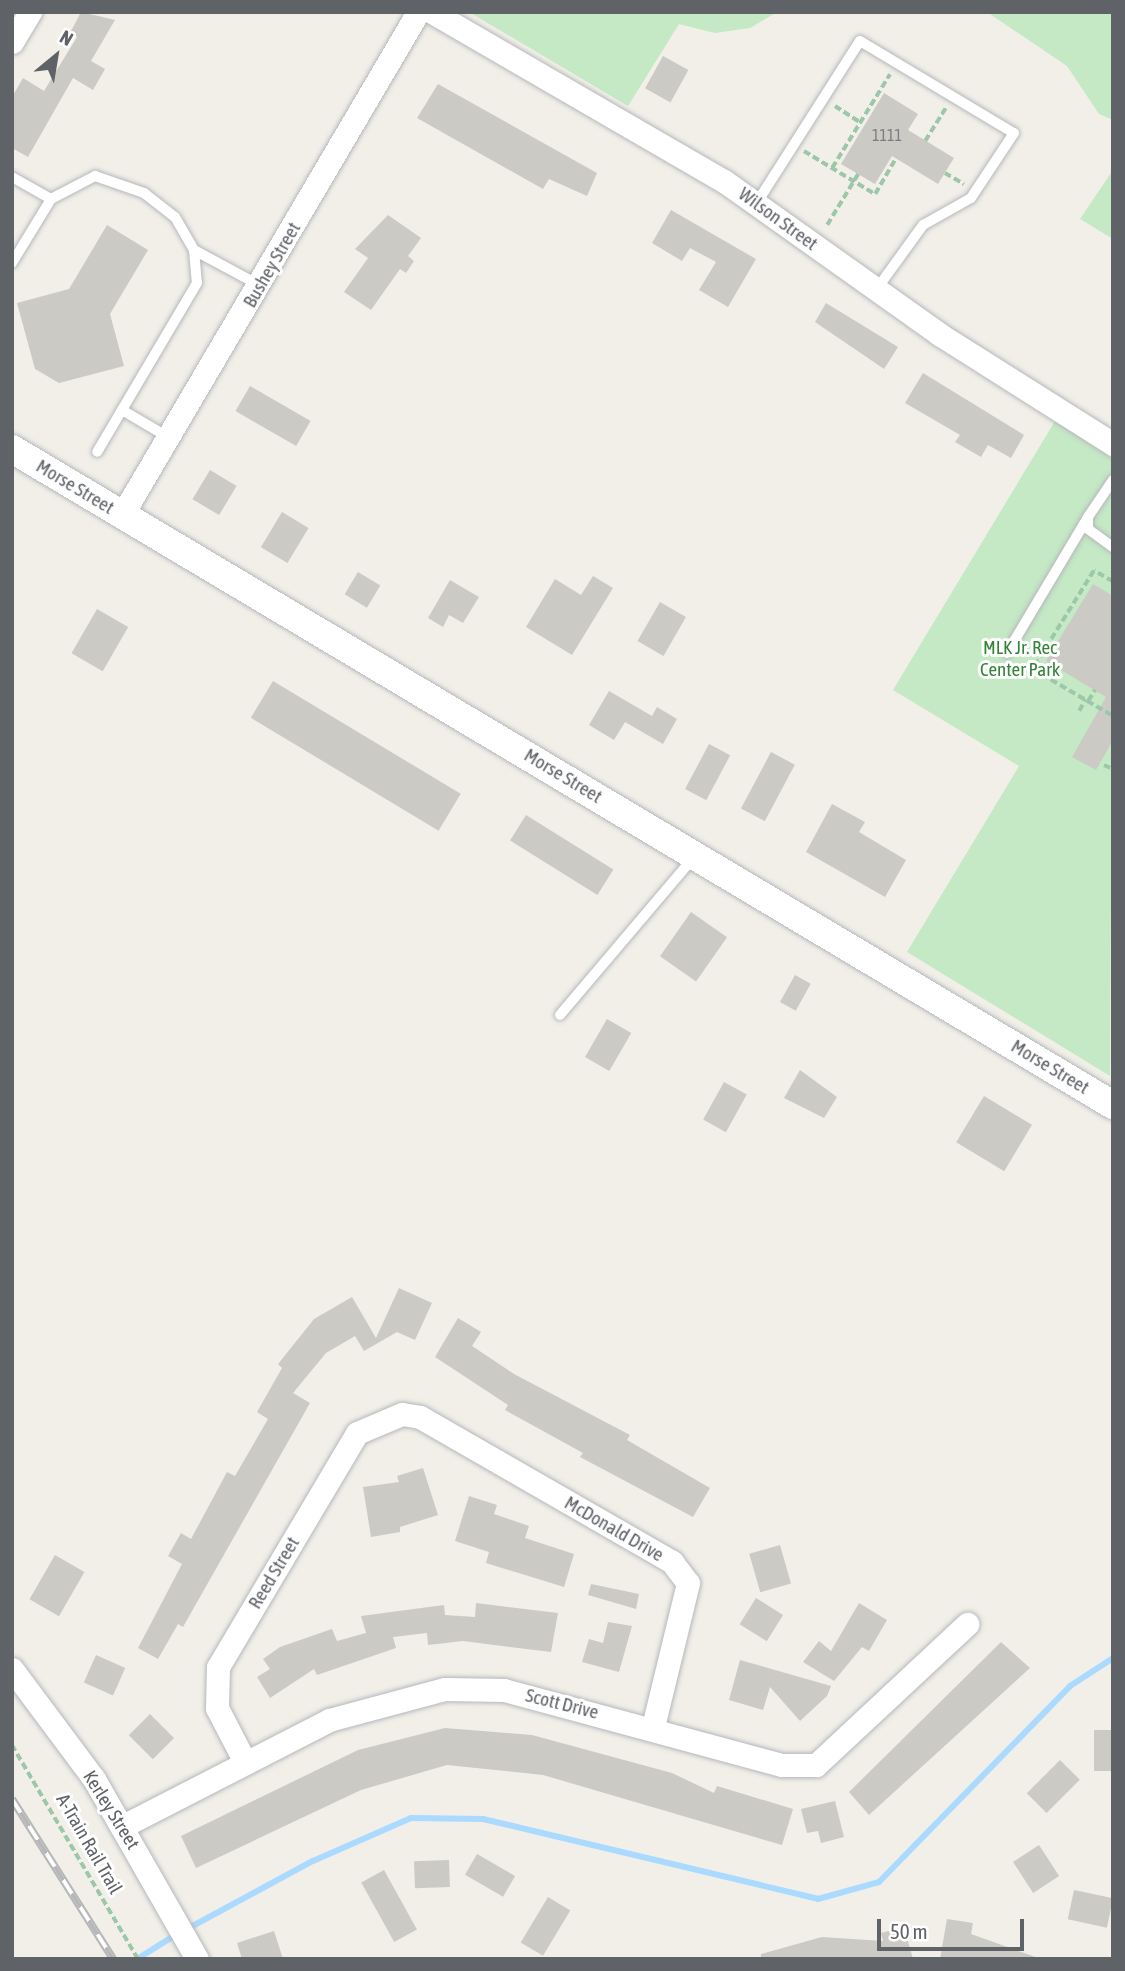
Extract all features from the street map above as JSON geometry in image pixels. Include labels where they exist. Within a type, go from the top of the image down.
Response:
[{"type":"street","points":[[12,42],[30,12]]},
{"type":"street","name":"Bushey Street","points":[[122,515],[260,286],[418,12]]},
{"type":"street","name":"Wilson Street","points":[[432,12],[756,204],[876,289],[1111,438]]},
{"type":"street","name":"Morse Street","points":[[12,449],[1113,1105]]},
{"type":"street","name":"McDonald Drive","points":[[402,1414],[419,1417],[672,1562],[688,1583],[653,1727]]},
{"type":"street","name":"Reed Street","points":[[246,1762],[217,1708],[218,1667],[357,1433],[402,1414]]},
{"type":"street","name":"Scott Drive","points":[[123,1826],[341,1716],[444,1689],[504,1690],[653,1727],[782,1765],[816,1765],[967,1624]]},
{"type":"street","name":"Kerley Street","points":[[12,1669],[123,1826],[193,1952]]},
{"type":"lane","points":[[756,204],[860,41],[1014,133],[976,191],[923,225],[876,289]]},
{"type":"lane","points":[[12,263],[51,199],[95,176],[145,192],[175,216],[194,250],[197,283],[97,452]]},
{"type":"lane","points":[[12,177],[51,199]]},
{"type":"lane","points":[[194,250],[260,286]]},
{"type":"lane","points":[[122,410],[168,437]]},
{"type":"lane","points":[[1007,653],[1113,480]]},
{"type":"lane","points":[[1088,517],[1088,529],[1113,547]]},
{"type":"lane","points":[[560,1015],[696,855]]},
{"type":"path","points":[[832,168],[897,62]]},
{"type":"path","points":[[925,141],[953,96]]},
{"type":"path","points":[[823,99],[860,122]]},
{"type":"path","points":[[794,144],[874,194],[896,158]]},
{"type":"path","points":[[945,173],[976,191]]},
{"type":"path","points":[[827,225],[858,174]]},
{"type":"path","points":[[1113,582],[1094,570],[1033,669],[1113,716]]},
{"type":"path","points":[[1079,711],[1095,690]]},
{"type":"path","points":[[1104,765],[1113,769]]},
{"type":"path","name":"A-Train Rail Trail","points":[[12,1745],[113,1912],[138,1959]]},
{"type":"green space","points":[[469,12],[777,12],[750,28],[715,33],[679,24],[628,106]]},
{"type":"green space","points":[[987,12],[1113,12],[1113,120],[1099,114],[1067,66]]},
{"type":"green space","points":[[1113,170],[1113,239],[1080,219]]},
{"type":"green space","name":"MLK Jr. Rec Center Park","points":[[1055,421],[1113,459],[1110,1076],[907,952],[1019,766],[893,690]]},
{"type":"building","points":[[81,12],[115,20],[91,61],[105,69],[93,90],[73,78],[28,157],[12,148],[12,97],[23,78],[44,91],[77,37],[70,33]]},
{"type":"building","points":[[663,56],[688,70],[670,102],[645,88]]},
{"type":"building","points":[[438,84],[597,173],[587,196],[549,179],[543,189],[417,118]]},
{"type":"building","points":[[884,93],[918,114],[908,130],[954,158],[938,184],[892,156],[875,184],[841,164]]},
{"type":"building","points":[[671,210],[756,259],[728,307],[699,290],[716,262],[690,248],[682,261],[652,243]]},
{"type":"building","points":[[388,215],[421,238],[408,256],[414,261],[406,273],[400,269],[371,310],[344,292],[368,258],[355,249]]},
{"type":"building","points":[[107,225],[148,250],[110,314],[124,366],[59,383],[35,369],[17,303],[69,289]]},
{"type":"building","points":[[826,303],[898,347],[884,369],[815,322]]},
{"type":"building","points":[[923,373],[1024,435],[1011,458],[988,445],[981,457],[955,442],[960,435],[905,403]]},
{"type":"building","points":[[250,386],[311,421],[296,446],[236,411]]},
{"type":"building","points":[[210,470],[237,486],[219,515],[192,499]]},
{"type":"building","points":[[282,512],[309,528],[287,563],[261,547]]},
{"type":"building","points":[[358,572],[380,585],[367,608],[345,594]]},
{"type":"building","points":[[593,576],[613,588],[572,655],[526,627],[555,579],[581,595]]},
{"type":"building","points":[[450,580],[479,597],[463,623],[449,615],[443,627],[428,618]]},
{"type":"building","points":[[1093,584],[1113,596],[1113,740],[1096,770],[1072,757],[1106,697],[1046,661]]},
{"type":"building","points":[[660,602],[686,617],[663,656],[638,641]]},
{"type":"building","points":[[97,609],[128,627],[103,671],[71,653]]},
{"type":"building","points":[[273,681],[461,794],[439,831],[251,718]]},
{"type":"building","points":[[609,691],[652,716],[657,707],[677,719],[663,744],[625,722],[614,740],[589,725]]},
{"type":"building","points":[[709,744],[730,755],[706,800],[685,789]]},
{"type":"building","points":[[771,752],[795,765],[765,821],[741,809]]},
{"type":"building","points":[[832,804],[865,822],[859,832],[906,860],[885,897],[806,852]]},
{"type":"building","points":[[526,815],[613,870],[597,895],[510,840]]},
{"type":"building","points":[[691,912],[727,937],[696,981],[660,956]]},
{"type":"building","points":[[795,975],[811,984],[796,1011],[780,1002]]},
{"type":"building","points":[[607,1019],[631,1033],[609,1071],[585,1057]]},
{"type":"building","points":[[800,1070],[837,1097],[824,1118],[784,1098]]},
{"type":"building","points":[[724,1082],[747,1095],[726,1132],[703,1120]]},
{"type":"building","points":[[984,1096],[1032,1125],[1004,1171],[956,1142]]},
{"type":"building","points":[[399,1288],[432,1303],[415,1340],[397,1332],[364,1351],[355,1336],[326,1353],[293,1393],[310,1403],[183,1627],[178,1624],[158,1659],[138,1648],[182,1564],[168,1556],[181,1533],[191,1539],[227,1472],[235,1476],[268,1419],[257,1412],[282,1368],[278,1364],[314,1319],[352,1297],[376,1338]]},
{"type":"building","points":[[458,1318],[481,1332],[472,1346],[514,1374],[630,1435],[627,1440],[710,1488],[693,1517],[580,1457],[583,1453],[505,1410],[508,1405],[435,1357]]},
{"type":"building","points":[[423,1468],[438,1515],[400,1527],[400,1532],[371,1537],[363,1487],[399,1482],[397,1476]]},
{"type":"building","points":[[469,1496],[497,1505],[494,1514],[529,1526],[525,1538],[574,1554],[564,1587],[486,1563],[489,1552],[455,1541]]},
{"type":"building","points":[[780,1545],[791,1583],[760,1592],[749,1554]]},
{"type":"building","points":[[55,1555],[84,1572],[59,1616],[30,1599]]},
{"type":"building","points":[[591,1584],[639,1594],[636,1609],[588,1595]]},
{"type":"building","points":[[756,1598],[783,1615],[767,1641],[740,1624]]},
{"type":"building","points":[[476,1603],[558,1613],[551,1652],[463,1641],[428,1645],[427,1633],[393,1637],[396,1648],[317,1675],[314,1669],[270,1698],[257,1677],[270,1669],[263,1659],[280,1647],[332,1629],[337,1641],[366,1633],[361,1616],[444,1605],[445,1615],[475,1617]]},
{"type":"building","points":[[859,1603],[887,1620],[869,1651],[862,1647],[834,1681],[803,1662],[819,1641],[831,1651]]},
{"type":"building","points":[[608,1622],[632,1626],[619,1672],[582,1662],[589,1639],[603,1643]]},
{"type":"building","points":[[1001,1642],[1030,1668],[869,1815],[849,1792]]},
{"type":"building","points":[[96,1655],[125,1668],[113,1695],[84,1682]]},
{"type":"building","points":[[740,1660],[831,1686],[827,1696],[800,1721],[770,1687],[763,1710],[729,1700]]},
{"type":"building","points":[[150,1714],[174,1738],[153,1759],[129,1735]]},
{"type":"building","points":[[445,1728],[532,1735],[672,1773],[714,1793],[717,1786],[793,1809],[782,1845],[543,1775],[447,1765],[361,1790],[196,1868],[181,1836],[358,1750]]},
{"type":"building","points":[[1094,1730],[1113,1730],[1113,1771],[1094,1771]]},
{"type":"building","points":[[1060,1760],[1080,1780],[1047,1813],[1027,1793]]},
{"type":"building","points":[[835,1801],[844,1837],[821,1843],[818,1831],[807,1833],[801,1809]]},
{"type":"building","points":[[1039,1845],[1059,1876],[1033,1893],[1013,1862]]},
{"type":"building","points":[[477,1854],[515,1876],[503,1897],[465,1875]]},
{"type":"building","points":[[449,1860],[450,1887],[415,1888],[414,1861]]},
{"type":"building","points":[[384,1870],[417,1929],[394,1942],[361,1883]]},
{"type":"building","points":[[1074,1890],[1113,1898],[1107,1928],[1068,1919]]},
{"type":"building","points":[[548,1897],[570,1910],[543,1956],[521,1942]]},
{"type":"building","points":[[947,1919],[973,1923],[971,1934],[1041,1959],[940,1959]]},
{"type":"building","points":[[904,1927],[913,1959],[761,1959],[761,1954],[822,1937],[883,1941],[881,1933]]},
{"type":"building","points":[[274,1931],[283,1959],[242,1959],[237,1943]]},
{"type":"waterway","points":[[187,1929],[313,1861],[411,1818],[483,1819],[818,1899],[879,1882],[1070,1686],[1113,1658]]},
{"type":"waterway","points":[[137,1959],[177,1934]]},
{"type":"railway","points":[[12,1799],[113,1959]]}]
